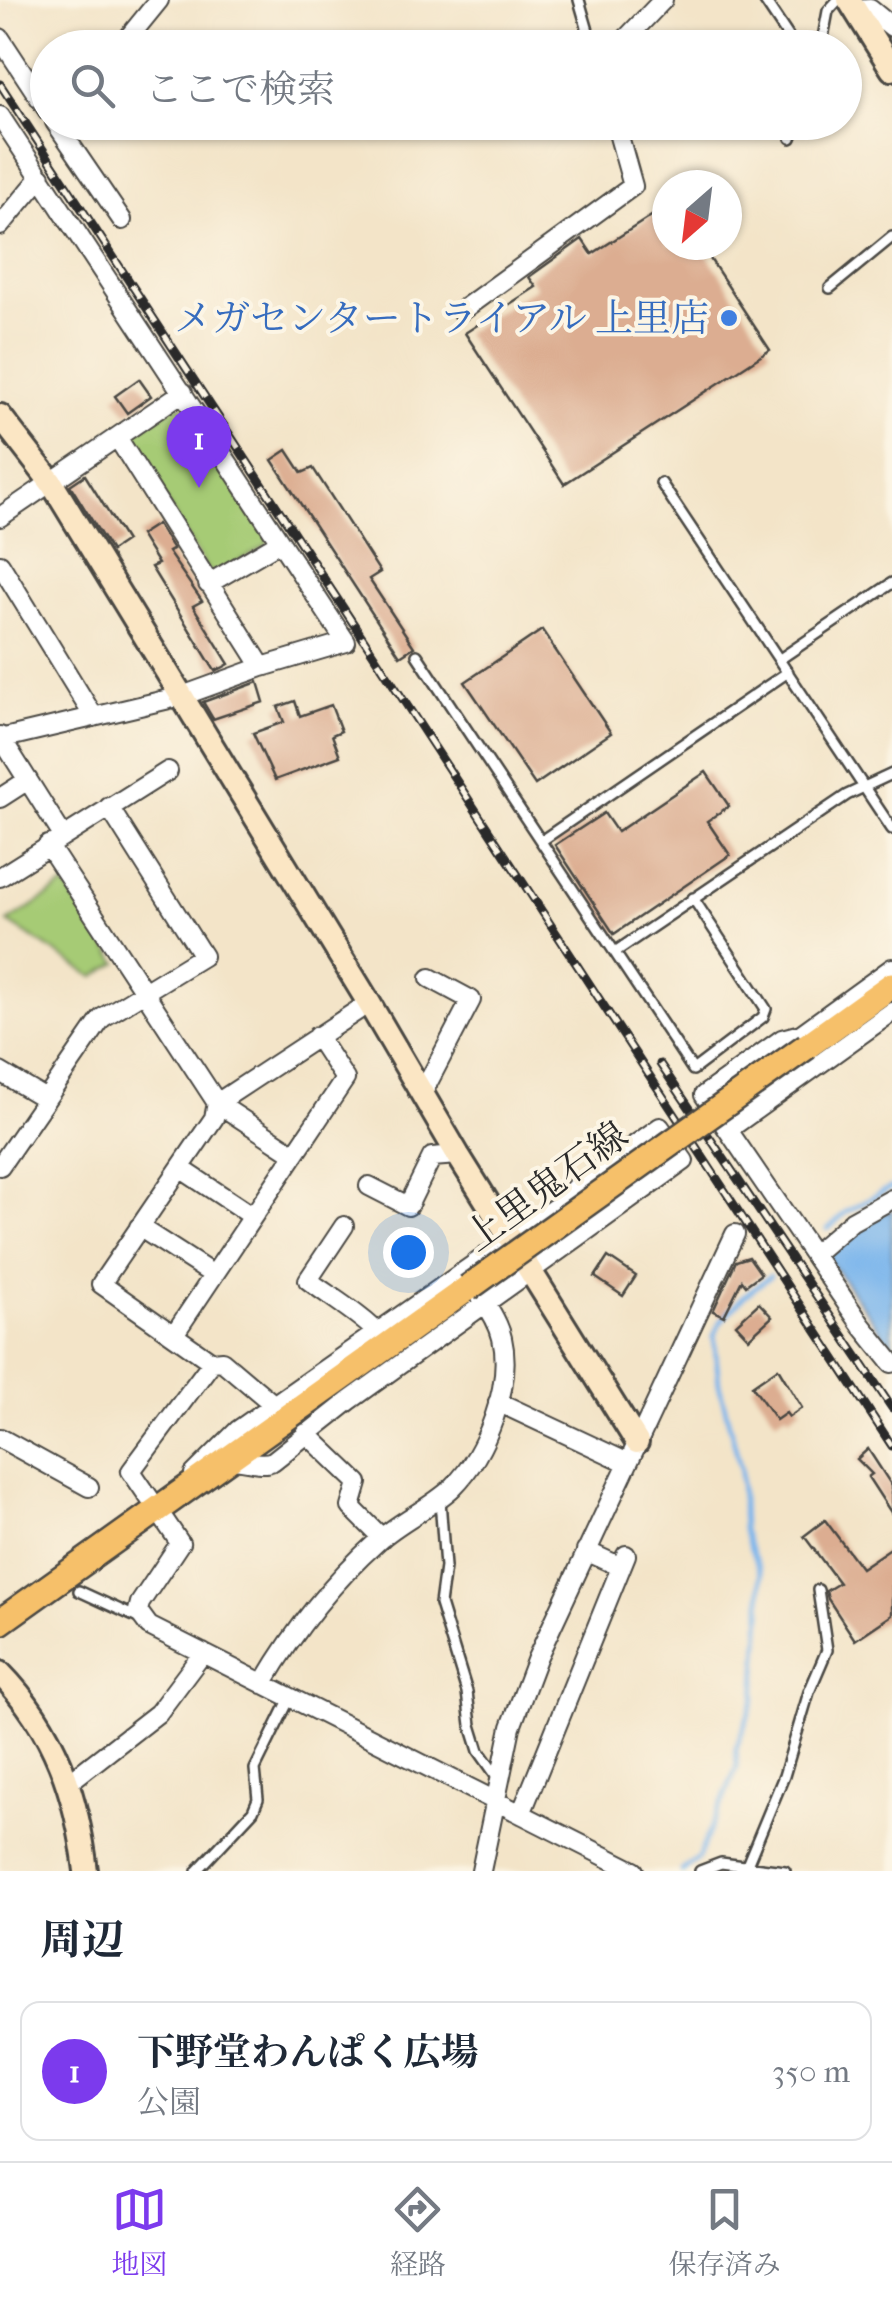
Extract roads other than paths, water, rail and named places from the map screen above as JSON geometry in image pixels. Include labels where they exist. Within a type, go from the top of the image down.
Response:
[{"type":"main road","name":"上里鬼石線","points":[[0,1622],[473,1288],[892,985]]},
{"type":"street","points":[[135,30],[159,0]]},
{"type":"street","points":[[634,30],[663,0]]},
{"type":"street","points":[[847,3],[870,9],[892,27]]},
{"type":"street","points":[[847,3],[892,69]]},
{"type":"street","points":[[0,38],[30,84]]},
{"type":"street","points":[[0,116],[346,642],[182,696],[1,738],[28,780],[55,841],[217,1103],[292,1153]]},
{"type":"street","points":[[67,140],[122,220]]},
{"type":"street","points":[[461,311],[633,186],[619,140]]},
{"type":"street","points":[[0,226],[41,177]]},
{"type":"street","points":[[0,517],[183,392]]},
{"type":"street","points":[[0,416],[50,482],[182,696],[531,1273],[632,1452]]},
{"type":"street","points":[[117,437],[262,667]]},
{"type":"street","points":[[208,584],[280,542]]},
{"type":"street","points":[[0,564],[94,717]]},
{"type":"street","points":[[0,877],[168,771]]},
{"type":"street","points":[[0,798],[28,780]]},
{"type":"street","points":[[0,1166],[102,1018],[203,956],[109,807]]},
{"type":"street","points":[[892,968],[801,1034],[782,1039],[704,1095],[862,1326],[892,1363]]},
{"type":"street","points":[[422,1094],[471,1000],[430,978]]},
{"type":"street","points":[[212,1362],[101,1284],[214,1118],[217,1103],[369,1003]]},
{"type":"street","points":[[729,1129],[892,1012]]},
{"type":"street","points":[[175,1333],[345,1079],[317,1036]]},
{"type":"street","points":[[0,1072],[44,1098]]},
{"type":"street","points":[[165,1504],[220,1446],[273,1404],[378,1334],[473,1288],[531,1273],[684,1161],[660,1127],[510,1238],[473,1288],[267,1464],[247,1458],[228,1459]]},
{"type":"street","points":[[369,1186],[408,1206],[432,1157],[458,1155]]},
{"type":"street","points":[[180,1168],[251,1216]]},
{"type":"street","points":[[814,1254],[852,1220],[892,1199]]},
{"type":"street","points":[[344,1226],[308,1280],[370,1323],[378,1334]]},
{"type":"street","points":[[139,1228],[212,1274]]},
{"type":"street","points":[[481,1871],[498,1778],[522,1696],[735,1234]]},
{"type":"street","points":[[263,1684],[299,1625],[382,1538],[440,1498],[468,1470],[486,1442],[498,1402],[502,1338],[473,1288]]},
{"type":"street","points":[[273,1404],[222,1360],[212,1362],[131,1471],[165,1504],[180,1543],[140,1604],[141,1620],[634,1871]]},
{"type":"street","points":[[498,1402],[632,1452]]},
{"type":"street","points":[[306,1434],[358,1483],[351,1507],[382,1538]]},
{"type":"street","points":[[0,1438],[89,1487]]},
{"type":"street","points":[[521,1814],[623,1561],[586,1552]]},
{"type":"street","points":[[68,1782],[158,1713],[203,1653]]},
{"type":"street","points":[[0,1673],[40,1720],[61,1760],[81,1830],[86,1871]]},
{"type":"lane","points":[[579,0],[588,30]]},
{"type":"lane","points":[[764,0],[784,30]]},
{"type":"lane","points":[[824,30],[828,11],[847,3]]},
{"type":"lane","points":[[830,288],[892,237]]},
{"type":"lane","points":[[660,483],[892,829]]},
{"type":"lane","points":[[780,659],[892,583]]},
{"type":"lane","points":[[417,655],[693,1070],[763,1017],[766,1009],[693,898]]},
{"type":"lane","points":[[541,841],[788,672]]},
{"type":"lane","points":[[615,952],[846,795],[892,774]]},
{"type":"lane","points":[[440,1498],[445,1568],[440,1604],[467,1692],[479,1751],[498,1778]]},
{"type":"lane","points":[[79,1590],[141,1620]]},
{"type":"lane","points":[[746,1865],[784,1776],[809,1692],[827,1650],[818,1590]]},
{"type":"lane","points":[[197,1871],[258,1799],[255,1770],[290,1698]]},
{"type":"lane","points":[[700,1871],[721,1863],[784,1871]]},
{"type":"water","points":[[892,1209],[892,1347],[829,1260],[829,1254],[857,1228]]},
{"type":"waterway","points":[[828,1229],[846,1212],[892,1187]]},
{"type":"waterway","points":[[682,1871],[698,1858],[737,1767],[736,1748],[755,1698],[761,1574],[743,1530],[741,1470],[719,1384],[714,1336],[720,1322],[744,1296],[770,1276]]},
{"type":"railway","points":[[0,84],[30,130]]},
{"type":"railway","points":[[37,140],[892,1446]]},
{"type":"railway","points":[[660,1064],[892,1408]]},
{"type":"place","name":"メガセンタートライアル 上里店","points":[[729,318]]},
{"type":"place","name":"下野堂わんぱく広場","points":[[199,488]]}]
